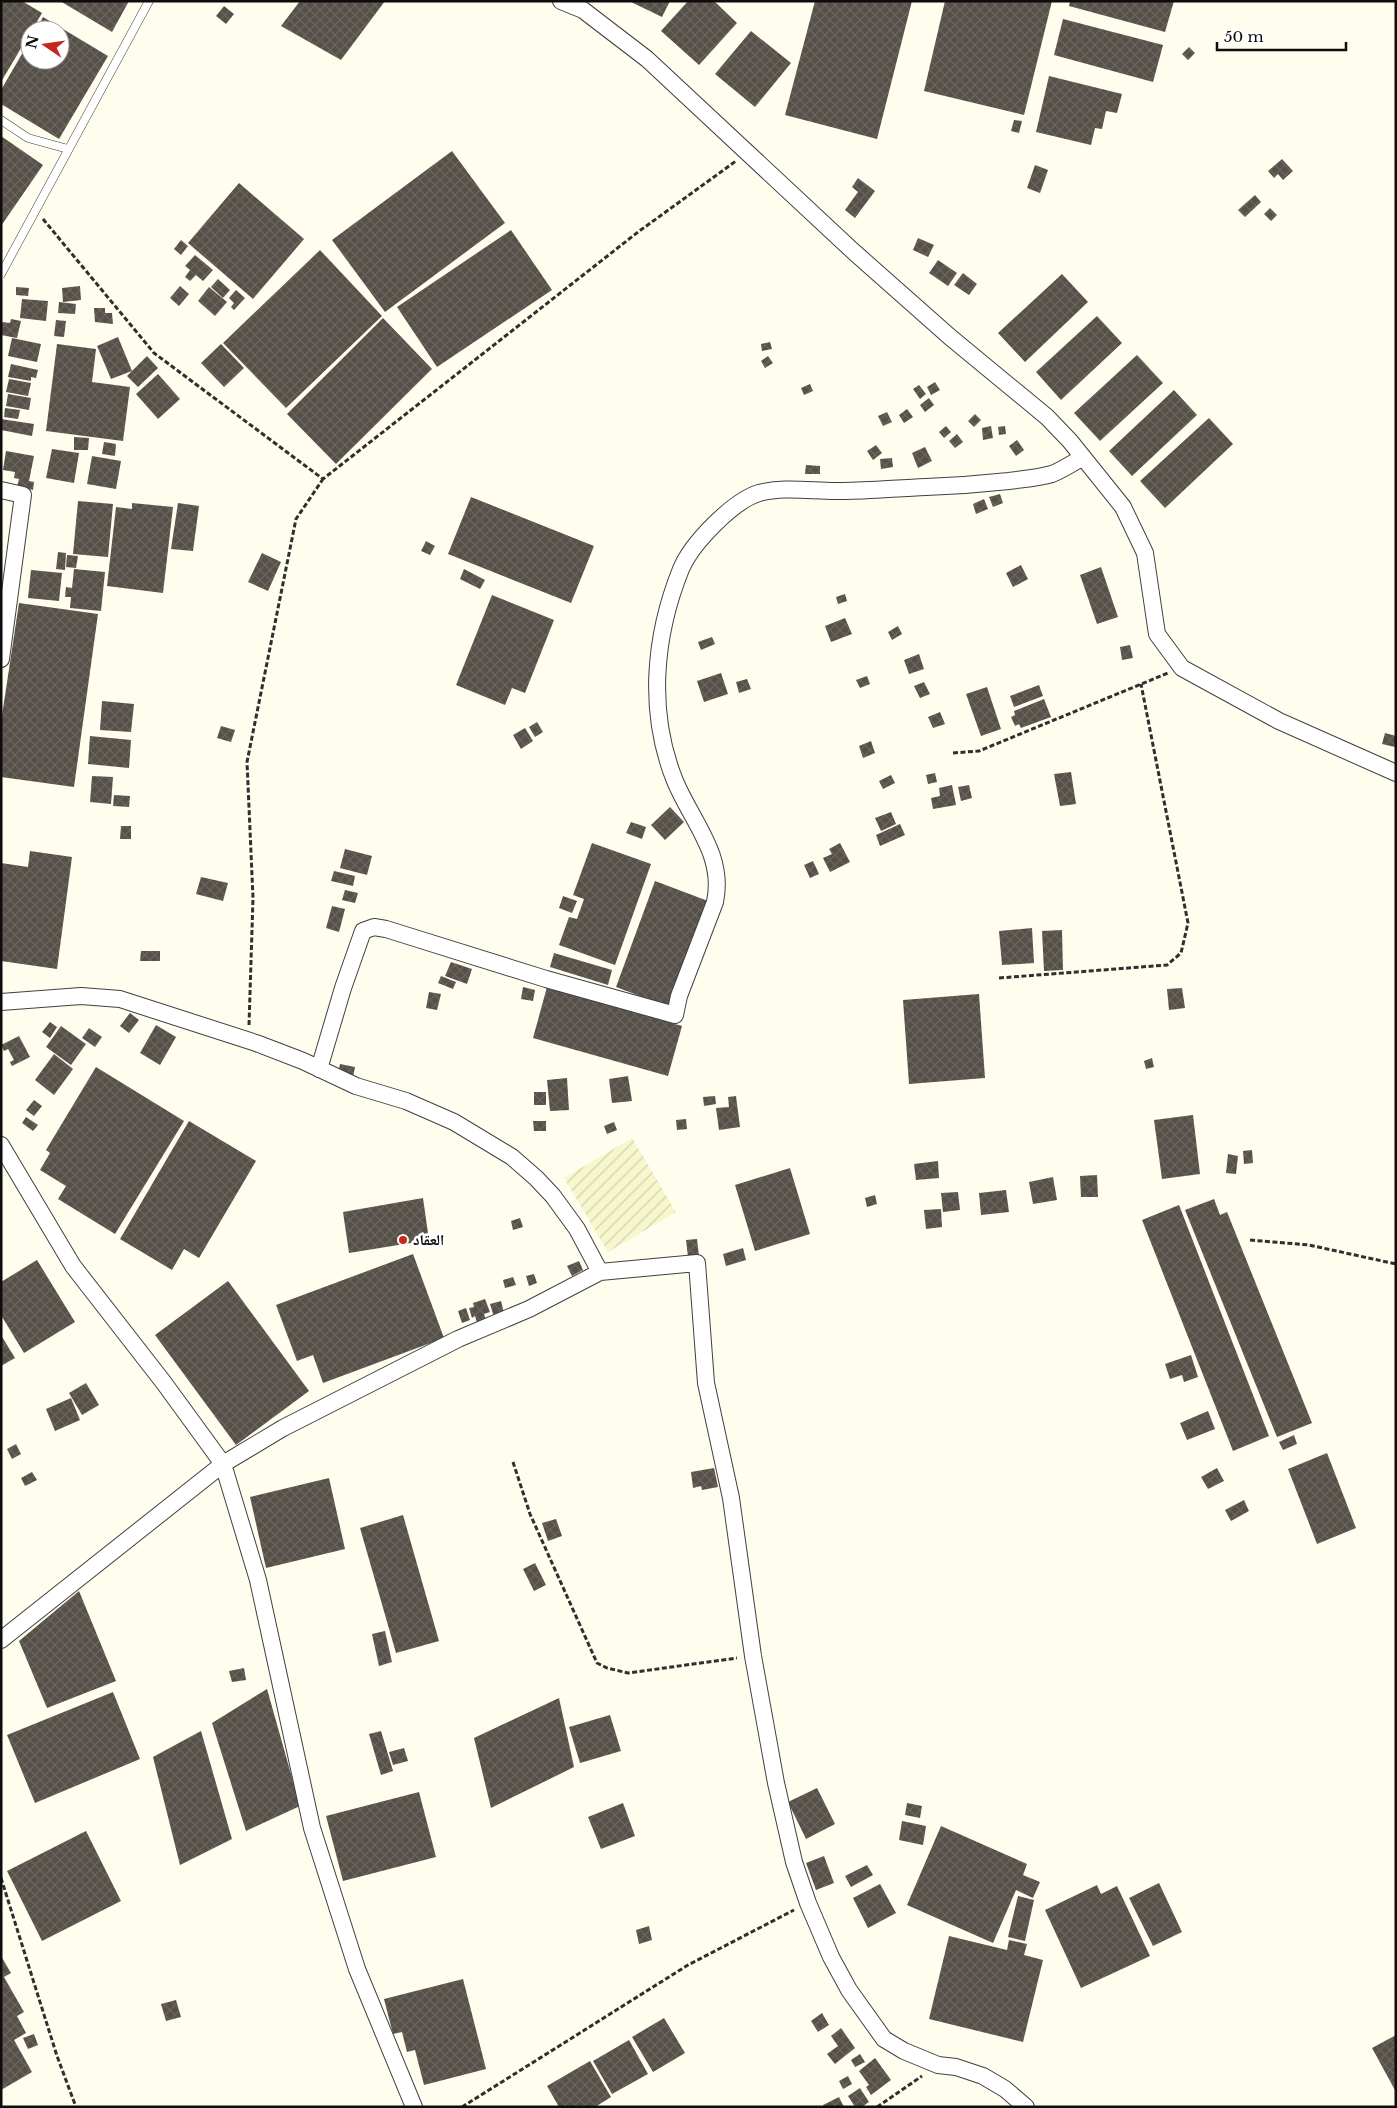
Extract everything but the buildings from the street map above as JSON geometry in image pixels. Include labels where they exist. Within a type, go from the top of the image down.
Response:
[{"type":"street","points":[[560,1],[583,10],[648,59],[854,252],[950,337],[1047,416],[1123,507],[1145,553],[1157,634],[1182,668],[1279,720],[1396,773]]},
{"type":"street","points":[[320,1069],[363,931],[374,927],[386,928],[546,979],[675,1015],[679,996],[715,902],[718,886],[717,869],[706,842],[675,781],[660,733],[656,699],[660,648],[668,600],[683,565],[698,543],[724,516],[746,498],[761,493],[844,492],[974,485],[1052,474],[1083,457]]},
{"type":"street","points":[[1,490],[23,495],[1,659]]},
{"type":"street","points":[[1,992],[23,1000]]},
{"type":"street","points":[[1,1002],[81,996],[120,999],[249,1041],[303,1061],[356,1086],[406,1101],[454,1122],[512,1157],[553,1196],[577,1229],[600,1272]]},
{"type":"street","points":[[1,1145],[73,1266],[164,1383],[223,1464],[258,1580],[312,1828],[358,1969],[414,2107]]},
{"type":"street","points":[[1,1640],[223,1464],[283,1428],[458,1339],[529,1309],[600,1272],[696,1263],[706,1383],[731,1498],[752,1656],[776,1783],[794,1862],[808,1903],[831,1957],[849,1990],[884,2039],[904,2051],[938,2065],[956,2067],[982,2076],[1004,2089],[1026,2107]]},
{"type":"lane","points":[[1,274],[149,1]]},
{"type":"lane","points":[[1,120],[28,138],[68,149]]},
{"type":"path","points":[[249,1041],[253,898],[247,762],[296,519],[324,479],[638,232],[748,152]]},
{"type":"path","points":[[36,211],[154,353],[324,479]]},
{"type":"path","points":[[953,753],[979,751],[1182,668]]},
{"type":"path","points":[[999,978],[1167,965],[1181,953],[1188,923],[1141,684]]},
{"type":"path","points":[[1250,1240],[1309,1245],[1396,1264]]},
{"type":"path","points":[[513,1462],[530,1514],[597,1662],[607,1668],[628,1673],[752,1656]]},
{"type":"path","points":[[1,1878],[57,2056],[76,2107]]},
{"type":"path","points":[[462,2107],[688,1965],[808,1903]]},
{"type":"path","points":[[877,2107],[938,2065]]},
{"type":"green space","points":[[632,1138],[676,1212],[608,1252],[564,1178]]},
{"type":"place","name":"العقاد","points":[[403,1240]]}]
